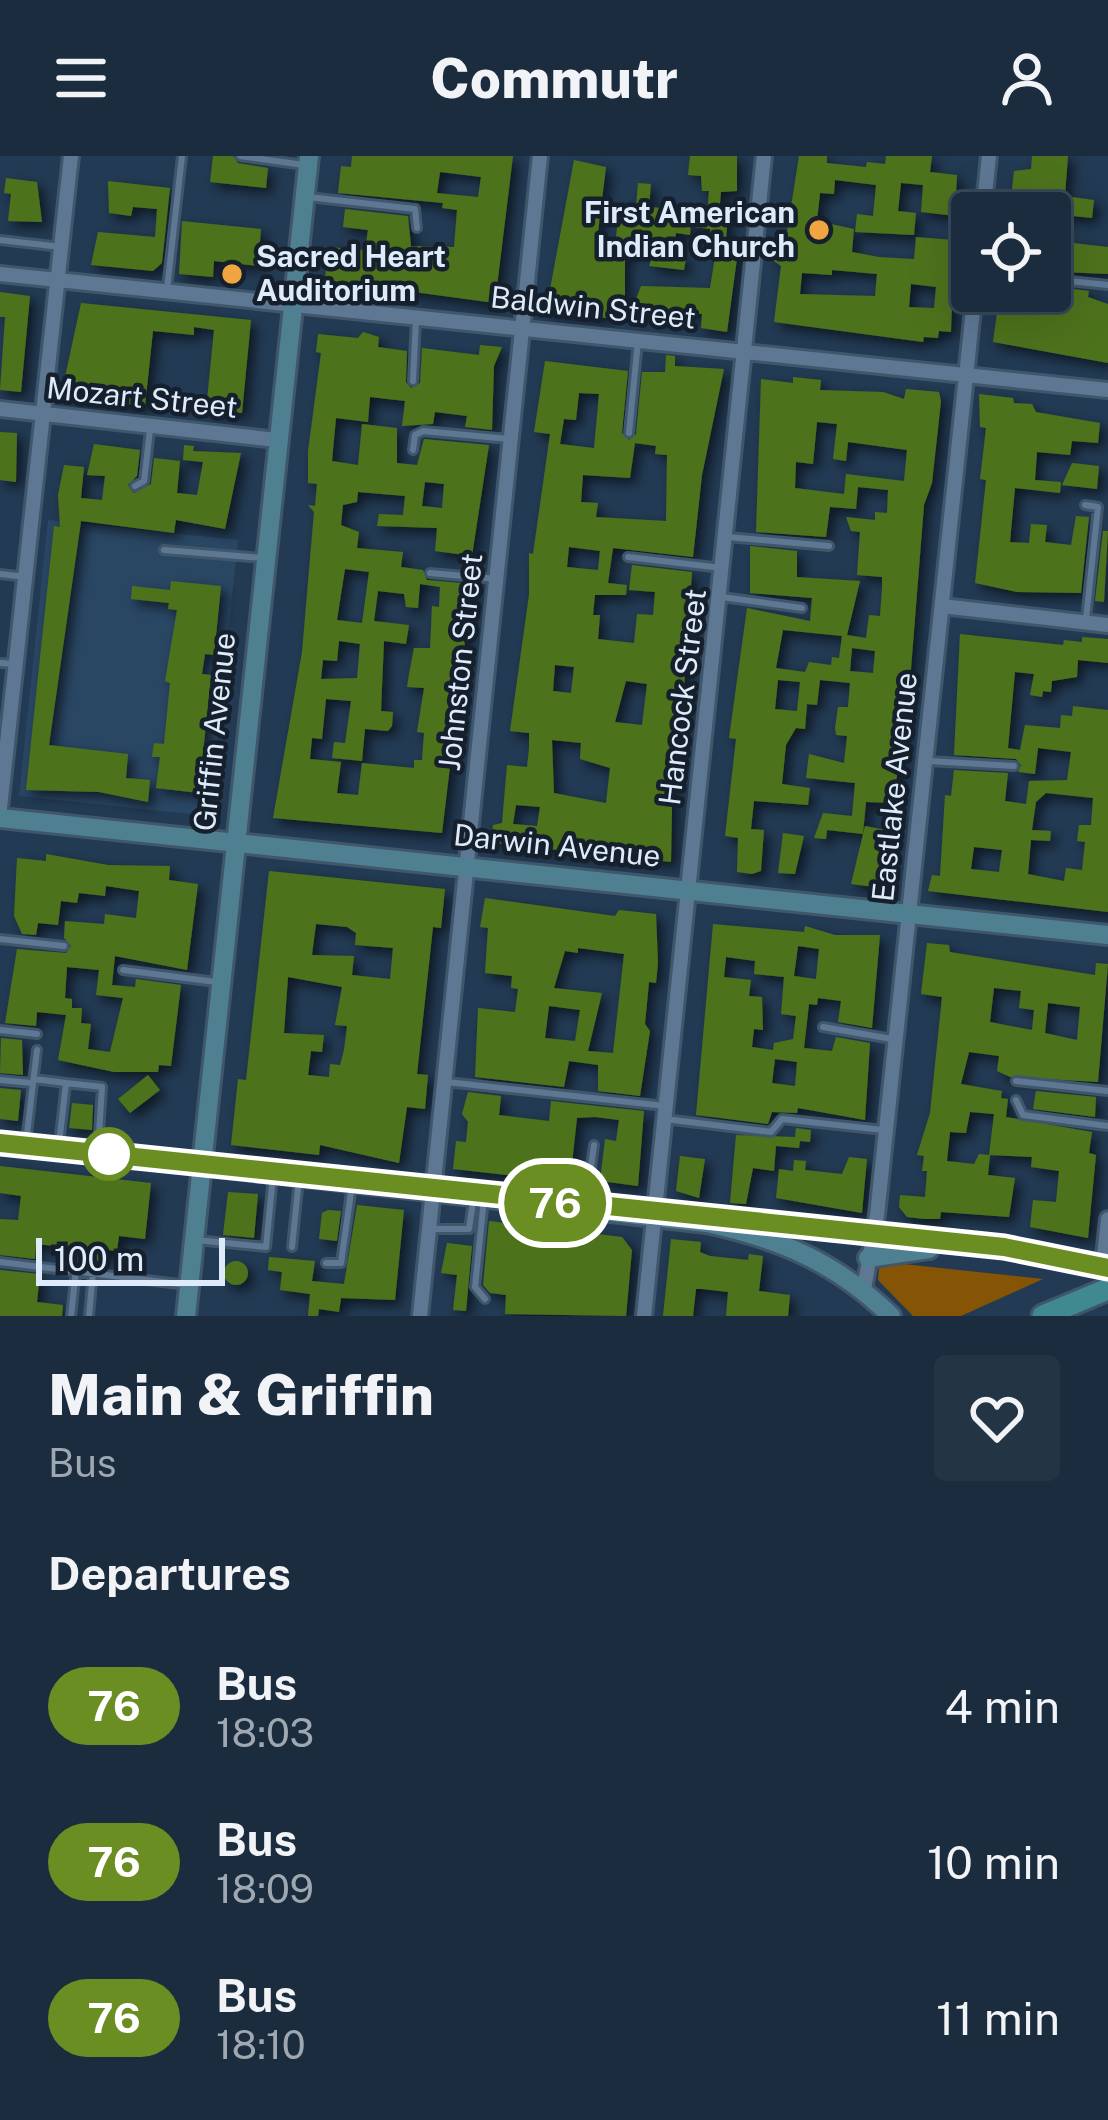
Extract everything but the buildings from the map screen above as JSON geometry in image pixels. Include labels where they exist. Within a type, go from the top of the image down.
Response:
[{"type":"main road","name":"Griffin Avenue","points":[[186,1316],[308,161]]},
{"type":"main road","name":"Darwin Avenue","points":[[0,818],[1108,935]]},
{"type":"main road","points":[[0,1142],[586,1207],[705,1214],[975,1244],[1106,1267]]},
{"type":"main road","points":[[655,1214],[781,1242],[830,1265],[892,1316]]},
{"type":"main road","points":[[868,1258],[975,1244]]},
{"type":"main road","points":[[1043,1316],[1108,1289]]},
{"type":"street","points":[[0,808],[71,156]]},
{"type":"street","name":"Johnston Street","points":[[421,1316],[540,156]]},
{"type":"street","name":"Hancock Street","points":[[644,1316],[725,568],[764,156]]},
{"type":"street","points":[[985,192],[989,156]]},
{"type":"street","name":"Baldwin Street","points":[[0,274],[1108,390]]},
{"type":"street","name":"Eastlake Avenue","points":[[864,1289],[886,1130],[973,312]]},
{"type":"street","name":"Mozart Street","points":[[0,409],[277,440]]},
{"type":"street","points":[[942,606],[1108,625]]},
{"type":"street","points":[[1106,1267],[1108,1219]]},
{"type":"lane","points":[[167,293],[182,156]]},
{"type":"lane","points":[[240,156],[308,161]]},
{"type":"lane","points":[[304,197],[416,209],[417,228]]},
{"type":"lane","points":[[0,240],[61,247]]},
{"type":"lane","points":[[1071,281],[1108,285]]},
{"type":"lane","points":[[413,381],[416,318]]},
{"type":"lane","points":[[629,433],[638,340]]},
{"type":"lane","points":[[135,486],[144,481],[151,426]]},
{"type":"lane","points":[[413,450],[415,435],[423,431],[512,439]]},
{"type":"lane","points":[[1084,506],[1098,507],[1085,623]]},
{"type":"lane","points":[[728,537],[829,546]]},
{"type":"lane","points":[[164,550],[264,558]]},
{"type":"lane","points":[[628,557],[725,568]]},
{"type":"lane","points":[[430,573],[497,579]]},
{"type":"lane","points":[[0,574],[28,578]]},
{"type":"lane","points":[[722,597],[802,608]]},
{"type":"lane","points":[[0,663],[19,665]]},
{"type":"lane","points":[[926,761],[1014,766]]},
{"type":"lane","points":[[0,939],[64,946]]},
{"type":"lane","points":[[124,970],[220,982]]},
{"type":"lane","points":[[824,1027],[896,1039]]},
{"type":"lane","points":[[0,1030],[37,1034]]},
{"type":"lane","points":[[26,1145],[37,1050]]},
{"type":"lane","points":[[0,1080],[102,1087],[97,1153]]},
{"type":"lane","points":[[1016,1081],[1108,1091]]},
{"type":"lane","points":[[444,1082],[771,1132],[782,1119],[886,1130]]},
{"type":"lane","points":[[59,1149],[66,1083]]},
{"type":"lane","points":[[1016,1100],[1023,1115],[1108,1126]]},
{"type":"lane","points":[[586,1207],[594,1144]]},
{"type":"lane","points":[[194,1239],[266,1247],[274,1172]]},
{"type":"lane","points":[[292,1247],[299,1175]]},
{"type":"lane","points":[[326,1263],[341,1263],[352,1181]]},
{"type":"lane","points":[[429,1228],[469,1229],[479,1195]]},
{"type":"lane","points":[[479,1195],[475,1287],[485,1299]]},
{"type":"lane","points":[[0,1262],[190,1285]]},
{"type":"lane","points":[[71,1316],[76,1270]]},
{"type":"lane","points":[[89,1316],[93,1273]]},
{"type":"shaded area","points":[[48,520],[238,540],[209,816],[19,796]]},
{"type":"shaded area","points":[[894,1263],[1043,1279],[961,1316],[913,1316],[878,1280],[879,1268]]},
{"type":"bus line","name":"76","points":[[0,1143],[1004,1247],[1108,1268]]},
{"type":"place","name":"First American Indian Church","points":[[819,230]]},
{"type":"place","name":"Sacred Heart Auditorium","points":[[232,274]]}]
